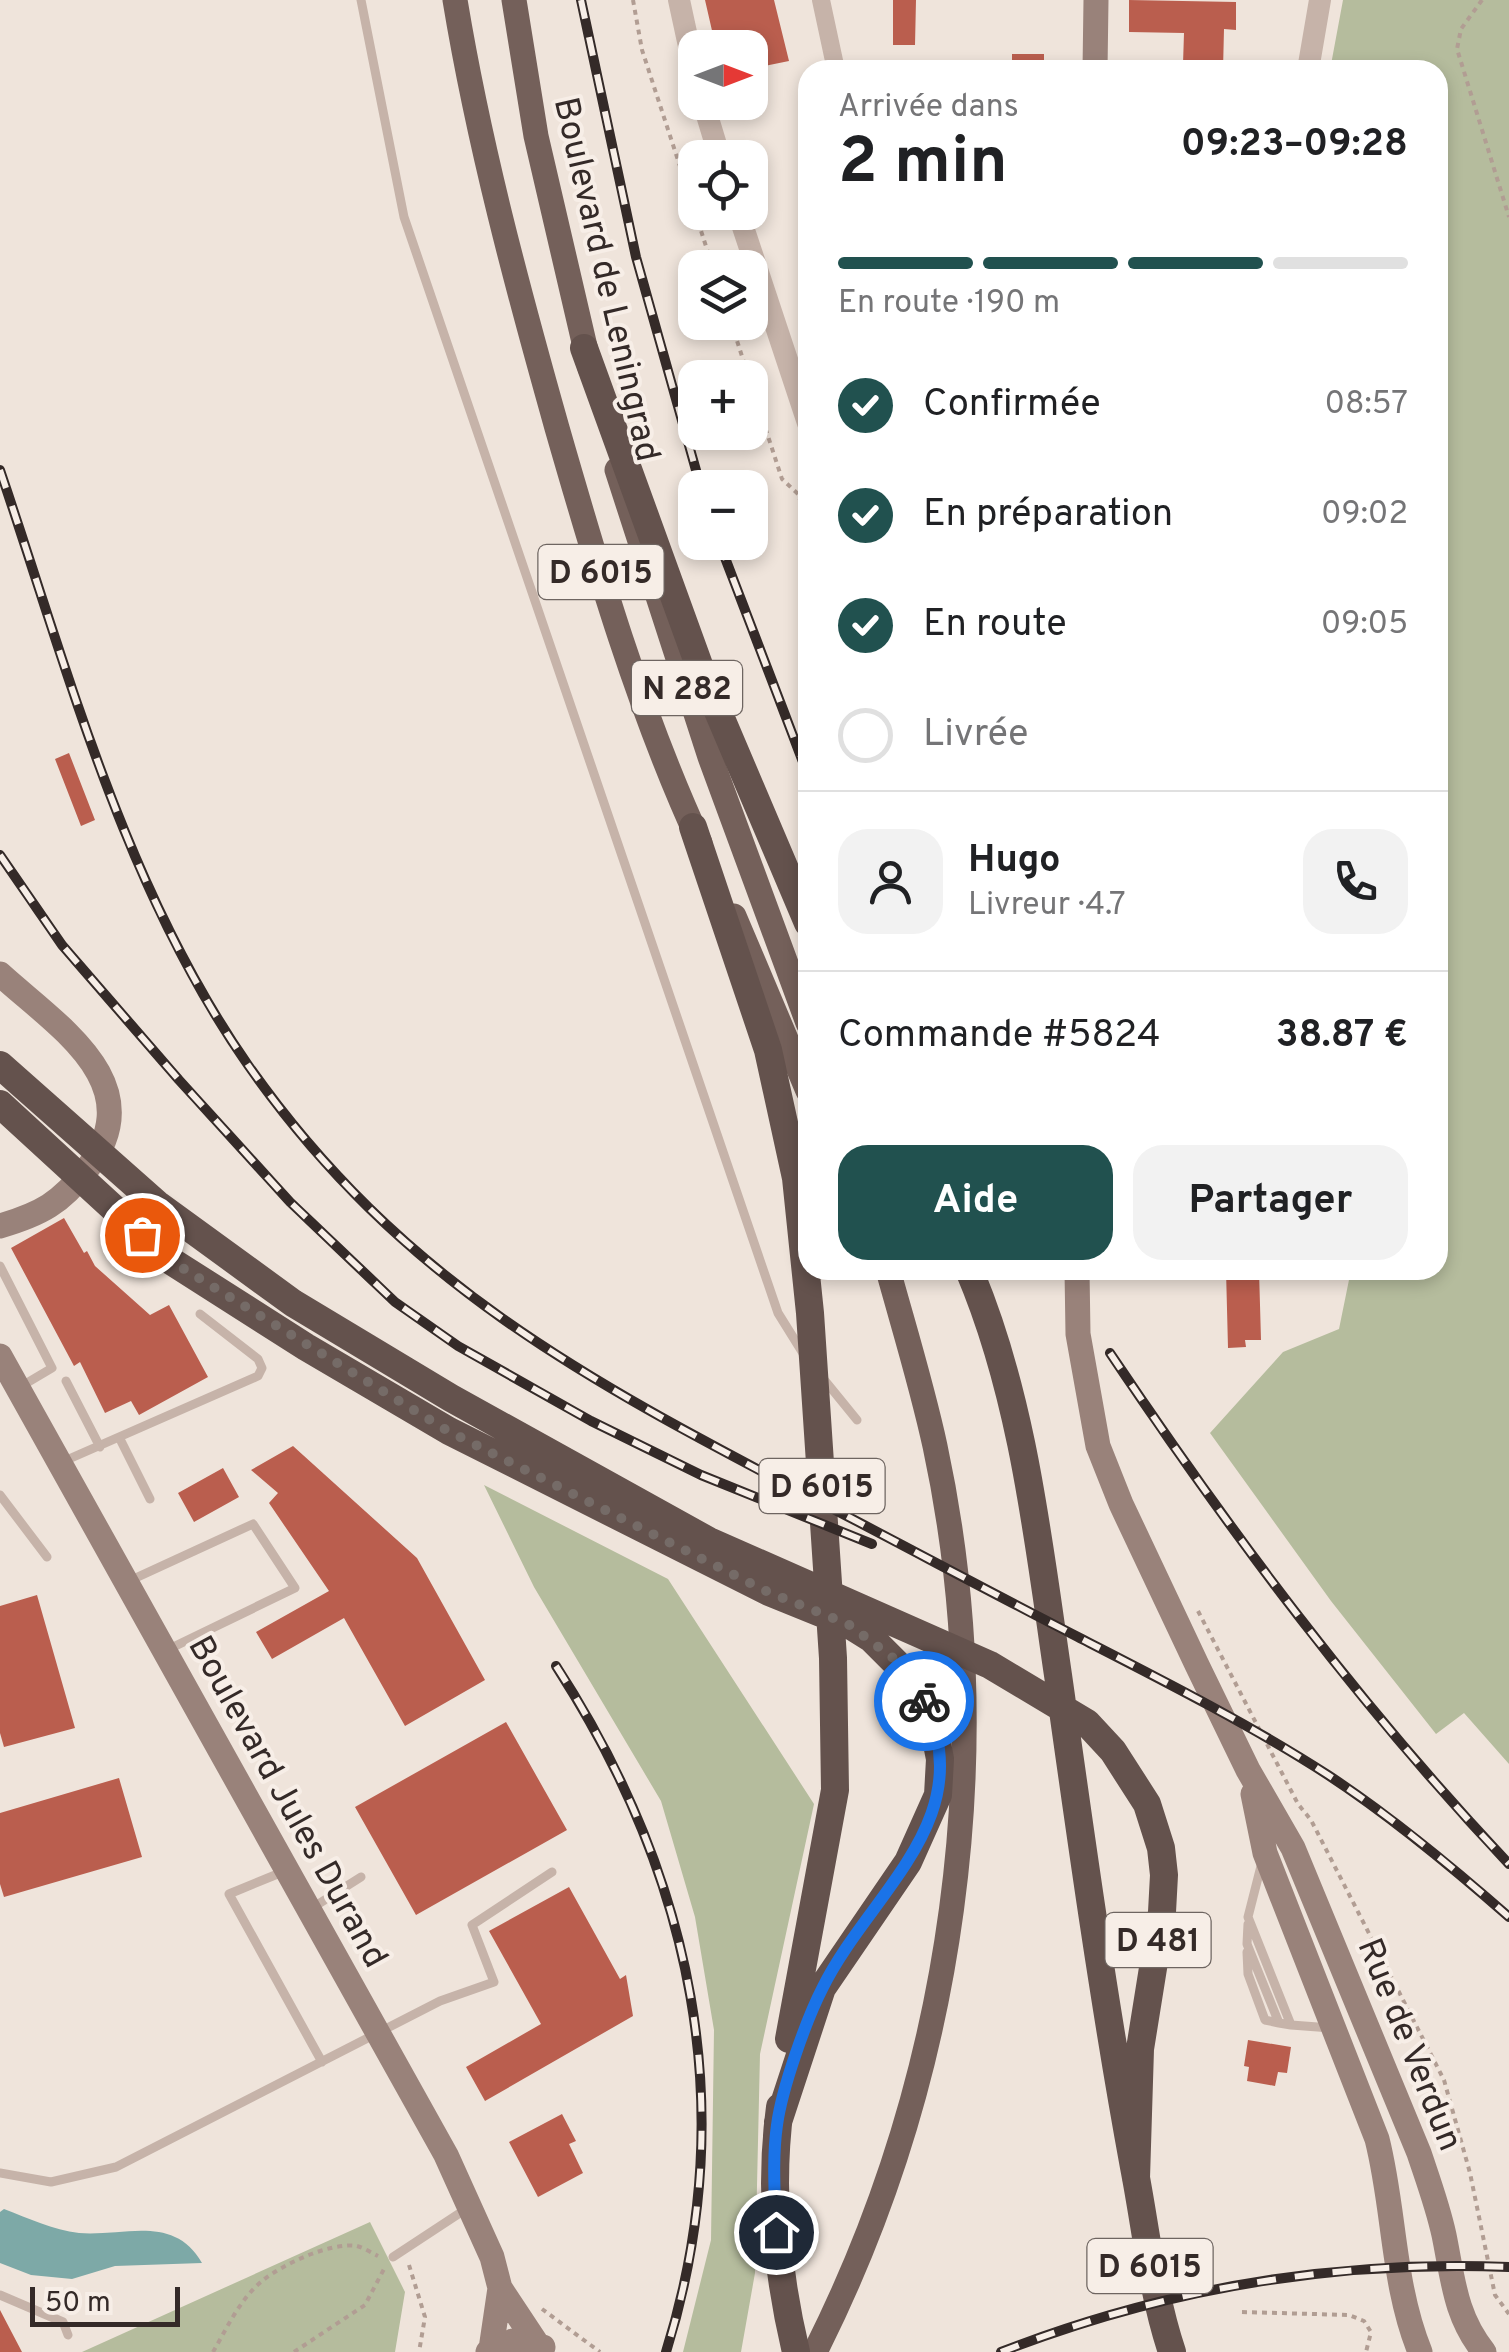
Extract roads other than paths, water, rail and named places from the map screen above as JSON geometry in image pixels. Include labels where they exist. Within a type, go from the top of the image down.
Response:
[{"type":"highway","name":"D 6015","points":[[584,348],[703,676],[798,899]]},
{"type":"highway","name":"D 6015","points":[[692,827],[768,1050],[798,1197]]},
{"type":"highway","name":"D 481","points":[[0,1065],[156,1204],[293,1303],[451,1398],[709,1542],[990,1665],[1088,1723],[1113,1751],[1146,1804],[1162,1848],[1162,1912],[1142,2031],[1136,2178]]},
{"type":"highway","points":[[0,1104],[171,1261],[448,1431],[768,1592],[848,1624],[893,1658],[927,1706],[940,1759],[938,1796],[908,1862],[822,1988],[778,2122]]},
{"type":"highway","name":"D 6015","points":[[796,2352],[776,2232],[778,2122],[799,1974],[835,1790],[833,1658],[807,1280]]},
{"type":"highway","name":"D 6015","points":[[972,1280],[999,1357],[1021,1446],[1040,1551],[1113,2054],[1150,2264],[1172,2352]]},
{"type":"main road","name":"D 6015","points":[[455,0],[469,88],[524,312],[607,591],[692,827]]},
{"type":"main road","name":"Boulevard de Leningrad","points":[[514,0],[536,136],[584,348],[628,514],[710,757],[798,995]]},
{"type":"main road","points":[[1095,60],[1096,0]]},
{"type":"main road","points":[[692,827],[798,1066]]},
{"type":"main road","points":[[0,974],[89,1055],[108,1092],[111,1111],[102,1150],[74,1185],[42,1214],[0,1226]]},
{"type":"main road","points":[[882,1280],[913,1360]]},
{"type":"main road","points":[[815,2352],[877,2210],[916,2090],[934,2017],[958,1863],[963,1718],[956,1587],[935,1446],[891,1280]]},
{"type":"main road","name":"Rue de Verdun","points":[[1078,1280],[1078,1334],[1098,1446],[1197,1665],[1248,1770],[1293,1848],[1419,2153],[1436,2202],[1456,2304],[1465,2326],[1484,2352]]},
{"type":"main road","name":"Boulevard Jules Durand","points":[[0,1356],[379,2034],[470,2207],[492,2257],[500,2288]]},
{"type":"main road","name":"Rue de Verdun","points":[[1248,1770],[1264,1853],[1378,2139],[1401,2291],[1420,2352]]},
{"type":"main road","points":[[500,2288],[544,2348]]},
{"type":"main road","points":[[489,2350],[500,2288]]},
{"type":"main road","points":[[489,2350],[513,2341],[544,2348]]},
{"type":"street","points":[[679,0],[685,30]]},
{"type":"street","points":[[822,0],[834,60]]},
{"type":"street","points":[[1310,60],[1320,0]]},
{"type":"street","points":[[744,230],[798,394]]},
{"type":"lane","points":[[361,0],[404,217],[778,1313],[794,1342],[857,1420]]},
{"type":"lane","points":[[0,1266],[52,1368],[18,1388]]},
{"type":"lane","points":[[59,1464],[258,1376],[262,1368],[258,1359],[200,1314]]},
{"type":"lane","points":[[66,1382],[100,1447]]},
{"type":"lane","points":[[120,1440],[150,1499]]},
{"type":"lane","points":[[0,1495],[47,1557]]},
{"type":"lane","points":[[127,1582],[253,1524],[295,1588],[164,1652]]},
{"type":"lane","points":[[1264,1853],[1248,1916],[1247,1944],[1248,1974],[1265,2020],[1337,2029]]},
{"type":"lane","points":[[287,1870],[229,1894],[322,2062]]},
{"type":"lane","points":[[0,2173],[51,2182],[116,2167],[440,2001],[494,1982],[472,1925],[552,1872]]},
{"type":"lane","points":[[309,1910],[361,1877]]},
{"type":"lane","points":[[1248,1916],[1291,2025]]},
{"type":"lane","points":[[393,2257],[470,2207]]},
{"type":"lane","points":[[0,2295],[64,2322],[68,2336]]},
{"type":"water","points":[[4,2209],[79,2233],[162,2233],[177,2238],[202,2263],[115,2266],[72,2279],[31,2275],[0,2263],[0,2212]]},
{"type":"railway","points":[[581,0],[636,257],[696,470]]},
{"type":"railway","points":[[0,470],[103,777],[167,926],[248,1065],[307,1141],[369,1208],[435,1267],[576,1367],[732,1456],[1267,1738],[1375,1808],[1509,1917]]},
{"type":"railway","points":[[726,560],[798,749]]},
{"type":"railway","points":[[0,855],[62,945],[179,1080],[290,1202],[395,1302],[458,1346],[591,1421],[701,1475],[872,1544]]},
{"type":"railway","points":[[1110,1353],[1202,1487],[1299,1617],[1401,1743],[1509,1864]]},
{"type":"railway","points":[[556,1666],[603,1746],[641,1828],[671,1911],[691,1997],[700,2084],[700,2172],[689,2261],[666,2352]]},
{"type":"railway","points":[[1001,2352],[1124,2311],[1250,2283],[1379,2268],[1509,2267]]}]
